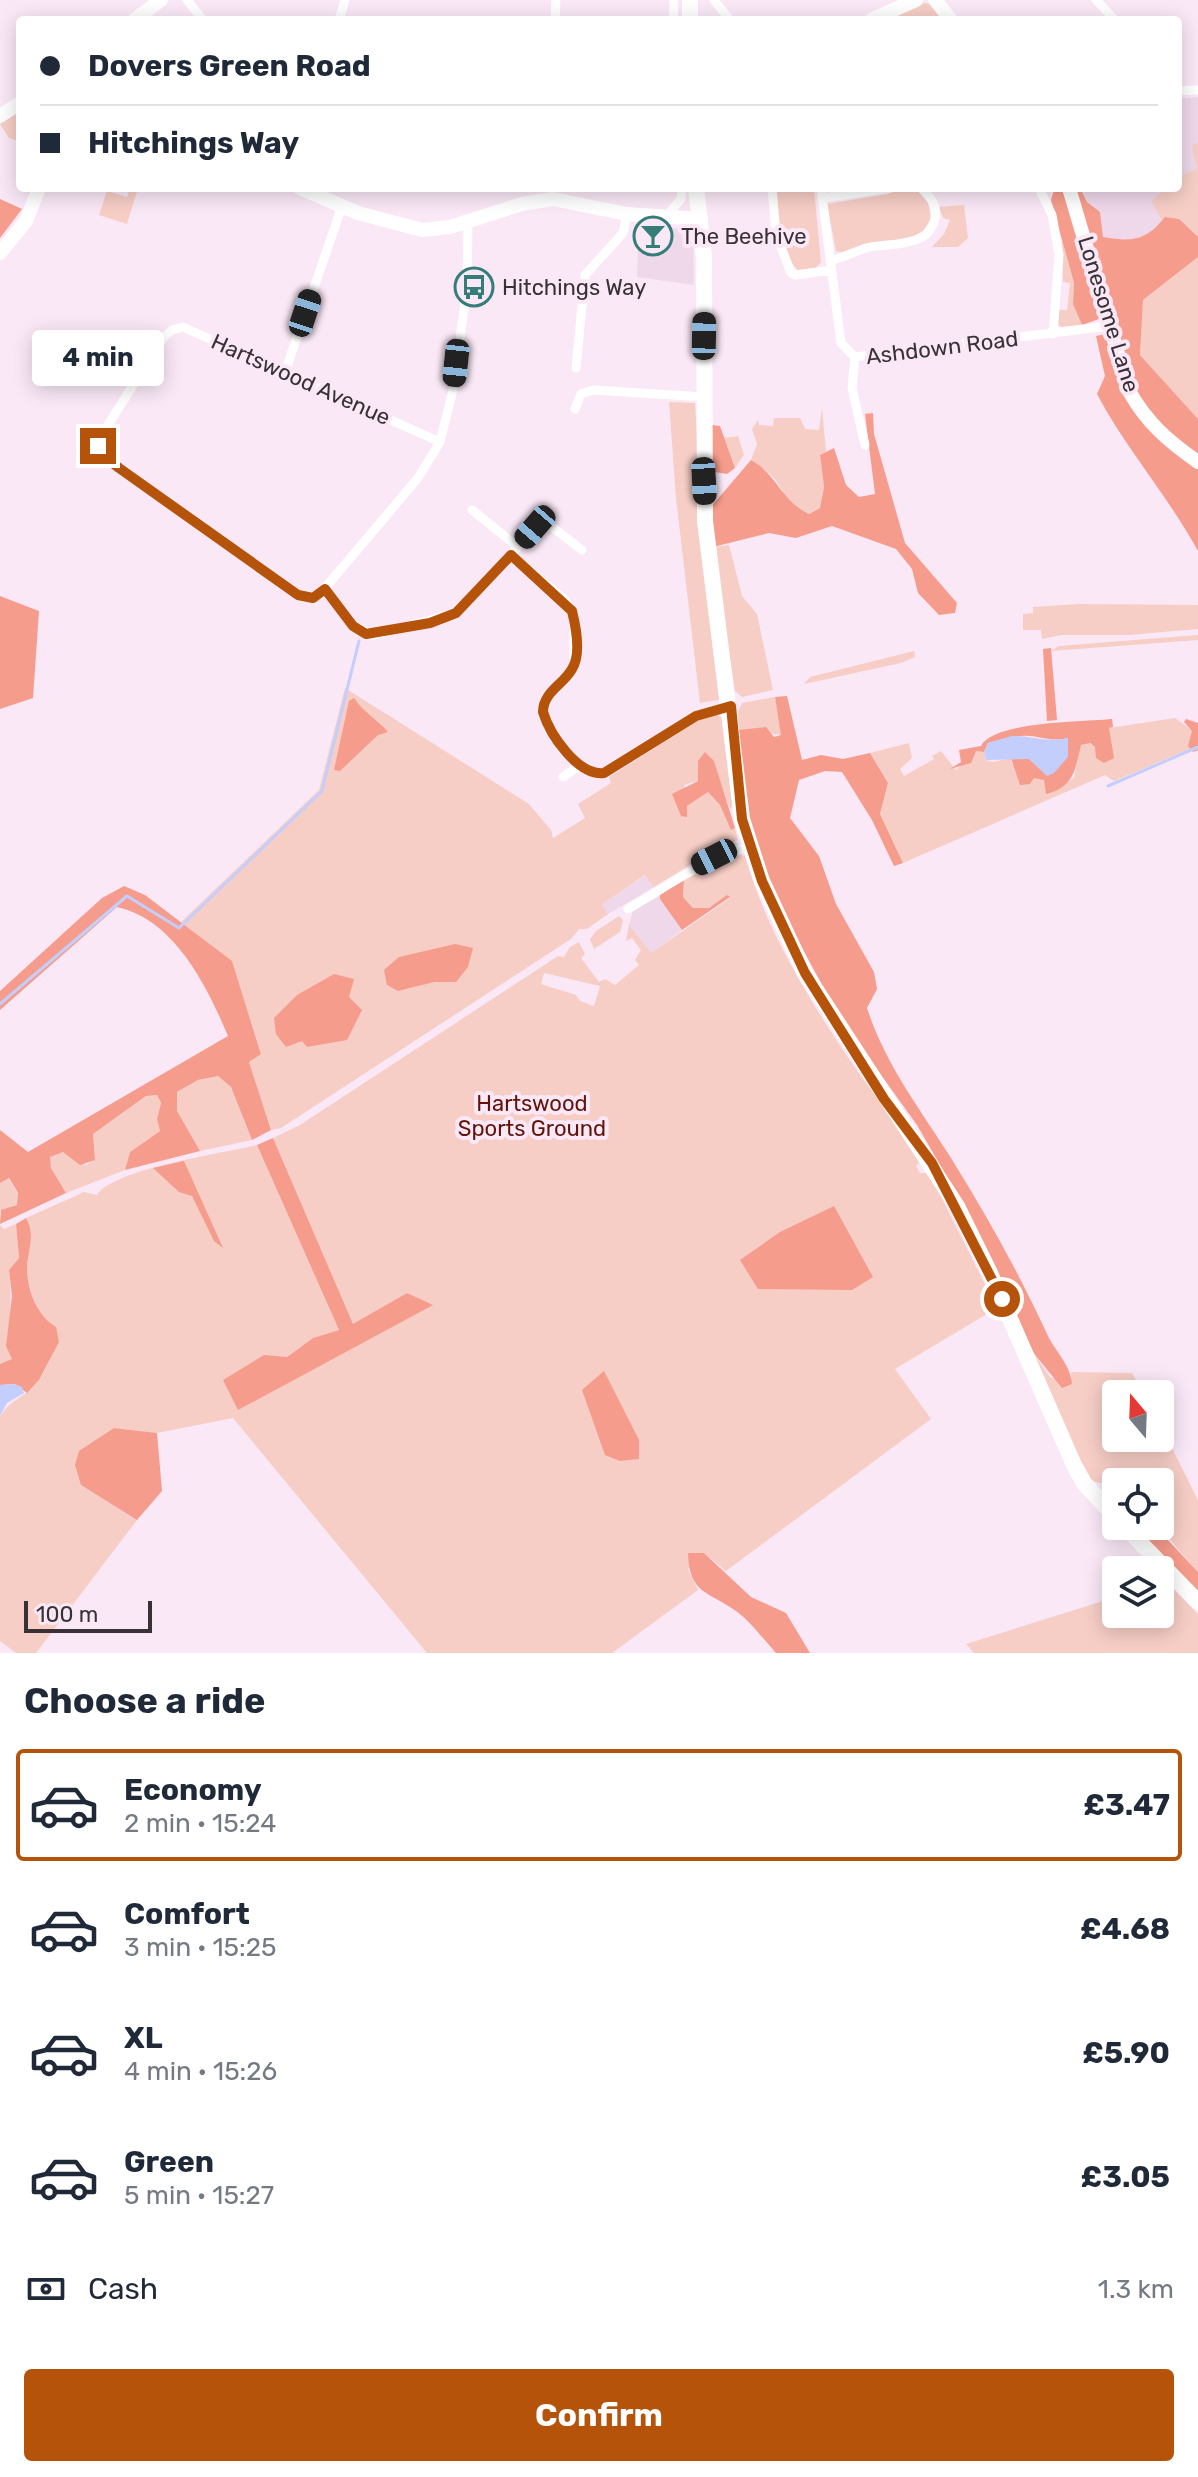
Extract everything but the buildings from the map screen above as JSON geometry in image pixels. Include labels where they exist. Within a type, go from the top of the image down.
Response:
[{"type":"main road","points":[[697,192],[705,286],[705,521],[731,706],[742,819],[749,846],[805,973],[957,1206],[996,1286],[1074,1465],[1084,1483],[1102,1503]]},
{"type":"main road","points":[[1138,1540],[1198,1602]]},
{"type":"street","points":[[139,16],[161,0]]},
{"type":"street","points":[[187,0],[200,16]]},
{"type":"street","points":[[714,0],[727,16]]},
{"type":"street","points":[[880,16],[916,0]]},
{"type":"street","points":[[935,0],[948,16]]},
{"type":"street","points":[[1096,0],[1111,16]]},
{"type":"street","points":[[0,253],[26,221],[37,192]]},
{"type":"street","points":[[309,192],[383,222],[422,230],[468,222],[553,194],[627,214],[664,219],[701,219]]},
{"type":"street","points":[[664,219],[681,199],[682,192]]},
{"type":"street","points":[[772,192],[776,234],[791,273],[796,275],[830,266],[867,248],[914,240],[927,234],[936,214],[932,200],[925,192]]},
{"type":"street","points":[[1041,192],[1052,215],[1059,255],[1053,334]]},
{"type":"street","name":"Lonesome Lane","points":[[1070,192],[1129,391],[1143,416],[1166,440],[1198,462]]},
{"type":"street","name":"Ashdown Road","points":[[821,193],[841,343],[855,357],[1109,326]]},
{"type":"street","points":[[285,372],[342,206]]},
{"type":"street","points":[[576,368],[585,275],[623,233],[627,214]]},
{"type":"street","points":[[468,222],[467,287],[453,390],[440,442],[418,478],[325,589],[353,626],[374,635],[456,613],[540,523],[553,526],[582,550]]},
{"type":"street","name":"Hartswood Avenue","points":[[325,589],[313,598],[298,595],[100,453],[99,439],[163,338],[178,328],[190,329],[440,442]]},
{"type":"street","points":[[855,357],[852,388],[865,445]]},
{"type":"street","points":[[575,409],[581,394],[593,390],[704,397]]},
{"type":"street","points":[[472,510],[572,611],[577,649],[574,667],[545,698],[543,712],[579,766],[593,775],[604,773],[696,716],[731,706]]},
{"type":"street","points":[[563,777],[579,766]]},
{"type":"street","points":[[628,909],[688,870],[714,857],[749,846]]},
{"type":"shaded area","points":[[1198,97],[1198,237],[1152,233],[1131,242],[1102,237],[1100,212],[1087,202],[1082,192],[1182,192],[1182,99]]},
{"type":"shaded area","points":[[1053,192],[1065,192],[1102,318],[1082,325],[1073,304],[1074,283],[1051,200]]},
{"type":"shaded area","points":[[1073,192],[1082,192],[1087,202],[1100,212],[1103,237],[1138,238],[1151,231],[1165,217],[1179,219],[1198,237],[1198,257],[1143,300],[1140,355],[1198,419],[1198,456],[1172,438],[1133,390]]},
{"type":"shaded area","points":[[0,199],[22,209],[0,238]]},
{"type":"shaded area","points":[[639,223],[693,231],[694,285],[637,277]]},
{"type":"shaded area","points":[[1106,334],[1124,387],[1198,466],[1198,551],[1097,394],[1105,376],[1096,336]]},
{"type":"shaded area","points":[[873,413],[874,434],[905,543],[957,603],[955,613],[939,615],[918,593],[912,569],[896,549],[832,526],[796,538],[769,533],[713,547],[710,508],[751,460],[792,502],[809,514],[820,508],[824,487],[820,455],[834,448],[846,485],[859,497],[875,494],[865,414]]},
{"type":"shaded area","points":[[712,425],[720,426],[735,468],[727,474],[715,472],[707,465]]},
{"type":"shaded area","points":[[0,596],[39,611],[33,698],[0,709]]},
{"type":"shaded area","points":[[1051,648],[1057,720],[1047,721],[1043,649]]},
{"type":"shaded area","points":[[787,696],[802,760],[821,755],[843,759],[870,753],[888,783],[880,814],[903,863],[894,866],[872,820],[842,772],[825,771],[799,780],[790,818],[819,856],[836,904],[874,972],[877,989],[867,1008],[883,1048],[990,1223],[1066,1365],[1072,1384],[1062,1388],[1032,1351],[975,1228],[943,1170],[917,1125],[840,1018],[775,898],[746,816],[739,730],[766,727],[774,737],[781,735],[775,697]]},
{"type":"shaded area","points":[[354,698],[388,732],[378,735],[340,771],[334,770],[349,701]]},
{"type":"shaded area","points":[[1112,719],[1113,727],[1109,728],[1114,758],[1104,763],[1096,758],[1095,747],[1090,743],[1081,745],[1075,770],[1068,782],[1046,794],[1044,780],[1034,778],[1030,784],[1020,785],[1011,758],[1029,759],[1047,775],[1068,738],[1024,736],[1003,739],[988,743],[984,752],[976,751],[971,763],[950,769],[961,762],[959,750],[981,746],[989,738],[1003,732],[1040,724]]},
{"type":"shaded area","points":[[1186,719],[1198,723],[1198,750],[1193,752],[1188,746],[1192,731],[1184,722]]},
{"type":"shaded area","points":[[705,752],[714,761],[735,828],[731,830],[720,805],[708,792],[687,806],[687,817],[681,816],[672,794],[698,781],[698,761]]},
{"type":"shaded area","points":[[646,875],[654,887],[608,914],[601,904]]},
{"type":"shaded area","points":[[684,879],[683,897],[693,908],[709,908],[727,895],[730,897],[682,930],[660,895]]},
{"type":"shaded area","points":[[124,886],[145,895],[232,961],[261,1054],[249,1062],[271,1130],[252,1140],[231,1087],[218,1076],[198,1080],[177,1092],[177,1111],[200,1151],[125,1170],[130,1152],[160,1131],[157,1119],[161,1103],[157,1095],[146,1096],[93,1134],[95,1160],[80,1165],[63,1152],[50,1157],[51,1168],[66,1193],[0,1224],[1,1210],[17,1205],[18,1193],[9,1178],[0,1183],[0,1130],[28,1152],[228,1036],[199,976],[172,940],[137,914],[117,907],[0,1010],[0,991],[102,898]]},
{"type":"shaded area","points":[[660,895],[682,930],[650,954],[629,925],[633,911]]},
{"type":"shaded area","points":[[455,944],[473,948],[468,967],[456,982],[434,982],[398,991],[387,985],[384,970],[399,957]]},
{"type":"shaded area","points":[[334,974],[354,979],[349,997],[362,1010],[347,1040],[307,1047],[302,1041],[286,1047],[276,1034],[274,1018],[297,995]]},
{"type":"shaded area","points":[[273,1138],[353,1324],[407,1293],[433,1305],[238,1410],[223,1380],[264,1355],[287,1357],[313,1338],[339,1330],[257,1145]]},
{"type":"shaded area","points":[[184,1161],[223,1248],[214,1241],[192,1196],[179,1192],[153,1168]]},
{"type":"shaded area","points":[[834,1206],[873,1277],[852,1290],[758,1289],[740,1260],[780,1232]]},
{"type":"shaded area","points":[[26,1218],[31,1236],[27,1267],[29,1285],[38,1309],[56,1327],[59,1342],[39,1380],[27,1393],[15,1384],[0,1385],[0,1364],[12,1359],[6,1346],[12,1296],[9,1270],[19,1258],[16,1224]]},
{"type":"shaded area","points":[[604,1371],[639,1440],[639,1459],[620,1461],[605,1455],[582,1390]]},
{"type":"shaded area","points":[[114,1428],[157,1433],[162,1491],[137,1520],[81,1485],[75,1465],[79,1451]]},
{"type":"shaded area","points":[[1145,1540],[1168,1540],[1198,1572],[1198,1592],[1174,1568],[1174,1556],[1161,1556]]},
{"type":"shaded area","points":[[688,1553],[704,1553],[751,1597],[786,1613],[810,1653],[776,1653],[742,1615],[696,1584]]},
{"type":"green space","points":[[925,3],[932,4],[942,16],[894,16]]},
{"type":"green space","points":[[16,113],[16,141],[9,138],[0,124]]},
{"type":"green space","points":[[1198,143],[1198,237],[1195,238],[1179,219],[1165,217],[1162,221],[1151,201],[1162,192],[1182,192],[1182,175],[1197,169],[1192,145]]},
{"type":"green space","points":[[107,192],[127,197],[129,192],[137,192],[127,224],[99,215]]},
{"type":"green space","points":[[776,192],[814,192],[821,262],[816,268],[798,270],[791,262],[780,232]]},
{"type":"green space","points":[[918,192],[928,203],[931,219],[921,234],[843,253],[836,251],[827,204]]},
{"type":"green space","points":[[964,205],[968,238],[958,247],[932,247],[944,234],[950,220],[943,218],[939,207]]},
{"type":"green space","points":[[1062,240],[1074,283],[1073,304],[1082,325],[1061,327],[1057,323],[1058,310],[1067,310],[1070,283],[1063,282]]},
{"type":"green space","points":[[1198,257],[1198,419],[1140,355],[1143,300]]},
{"type":"green space","points":[[669,402],[695,403],[706,585],[724,699],[700,703],[676,498]]},
{"type":"green space","points":[[822,408],[826,452],[820,455],[824,487],[820,508],[808,514],[793,505],[772,476],[751,460],[757,444],[752,429],[758,420],[759,425],[773,426],[774,418],[800,418],[805,429],[819,430]]},
{"type":"green space","points":[[738,436],[744,455],[735,468],[724,438]]},
{"type":"green space","points":[[729,545],[742,596],[757,614],[773,690],[742,697],[735,691],[713,547]]},
{"type":"green space","points":[[1079,604],[1198,605],[1198,629],[1129,635],[1061,635],[1042,639],[1041,630],[1023,630],[1023,614],[1033,613],[1033,607]]},
{"type":"green space","points":[[1198,635],[1198,640],[1051,651],[1059,646]]},
{"type":"green space","points":[[914,651],[915,657],[901,663],[804,684],[810,677]]},
{"type":"green space","name":"Hartswood Sports Ground","points":[[345,688],[529,804],[551,830],[553,838],[585,818],[578,804],[611,783],[609,777],[699,720],[715,714],[723,718],[733,806],[730,809],[723,790],[698,761],[698,781],[684,785],[687,817],[687,806],[708,792],[720,805],[731,829],[735,828],[738,840],[713,852],[706,851],[703,857],[654,887],[645,875],[602,904],[608,914],[587,929],[579,929],[571,939],[281,1128],[271,1130],[249,1062],[261,1053],[232,962],[181,922],[319,790]]},
{"type":"green space","points":[[775,697],[782,735],[739,730],[738,712],[742,703]]},
{"type":"green space","points":[[1175,718],[1193,731],[1190,749],[1114,781],[1105,775],[903,863],[880,814],[888,783],[870,753],[909,743],[912,758],[900,769],[904,776],[934,759],[932,756],[941,751],[956,770],[976,751],[984,752],[986,760],[993,762],[1011,758],[1012,764],[1044,780],[1047,793],[1074,778],[1080,745],[1089,743],[1095,747],[1109,728]]},
{"type":"green space","points":[[745,856],[775,934],[802,985],[847,1056],[921,1161],[916,1166],[920,1173],[929,1173],[997,1308],[895,1369],[931,1419],[726,1571],[704,1553],[688,1569],[698,1590],[612,1653],[427,1653],[233,1418],[157,1433],[114,1428],[81,1485],[137,1520],[36,1653],[16,1653],[0,1641],[0,1417],[8,1406],[37,1382],[59,1342],[42,1316],[30,1288],[27,1267],[31,1236],[26,1218],[84,1192],[97,1195],[124,1177],[146,1170],[257,1145],[339,1330],[313,1338],[287,1357],[223,1380],[432,1305],[407,1293],[353,1325],[273,1138],[300,1125],[558,956],[564,957],[570,947],[579,942],[585,954],[581,958],[599,982],[605,979],[615,985],[639,965],[635,960],[641,950],[632,938],[626,941],[629,925],[651,953],[730,898],[727,896],[709,908],[693,908],[683,897],[684,879],[703,867]],"holes":[[[544,973],[600,986],[594,1006],[580,1001],[576,995],[541,984]]]},
{"type":"green space","points":[[619,916],[623,920],[620,932],[594,949],[590,939],[596,931]]},
{"type":"green space","points":[[218,1076],[231,1087],[252,1140],[200,1151],[176,1111],[177,1092],[198,1080]]},
{"type":"green space","points":[[157,1095],[161,1103],[157,1119],[160,1131],[130,1152],[125,1170],[66,1193],[51,1168],[50,1157],[63,1152],[86,1165],[95,1159],[93,1134],[146,1096]]},
{"type":"green space","points":[[8,1178],[18,1194],[17,1205],[0,1211],[0,1183]]},
{"type":"green space","points":[[16,1224],[19,1258],[9,1270],[12,1359],[3,1366],[0,1364],[0,1225],[4,1229]]},
{"type":"green space","points":[[1032,1351],[1050,1377],[1071,1384],[1071,1372],[1132,1373],[1136,1380],[1102,1380],[1102,1452],[1174,1452],[1198,1500],[1198,1572],[1171,1540],[1174,1540],[1174,1468],[1102,1468],[1102,1483],[1089,1480]]},
{"type":"green space","points":[[1174,1589],[1198,1614],[1198,1653],[974,1653],[966,1644],[1102,1601],[1102,1628],[1174,1628]]},
{"type":"water","points":[[1012,736],[1047,740],[1068,738],[1068,757],[1054,773],[1047,776],[1029,759],[986,760],[984,752],[988,743]]},
{"type":"water","points":[[0,1385],[22,1387],[24,1393],[7,1403],[0,1416]]},
{"type":"waterway","points":[[0,1004],[127,896],[179,928],[322,791],[359,641]]},
{"type":"waterway","points":[[1108,786],[1198,747]]},
{"type":"place","name":"The Beehive","points":[[653,236]]},
{"type":"place","name":"Hitchings Way","points":[[474,287]]},
{"type":"route","points":[[98,446],[100,453],[119,468],[298,595],[313,598],[325,589],[353,626],[366,634],[430,623],[456,613],[466,606],[511,555],[565,600],[574,616],[577,649],[574,667],[545,698],[543,712],[547,723],[579,766],[593,775],[604,773],[696,716],[731,706],[742,819],[762,881],[805,973],[884,1099],[932,1163],[957,1206],[1002,1299]]}]
